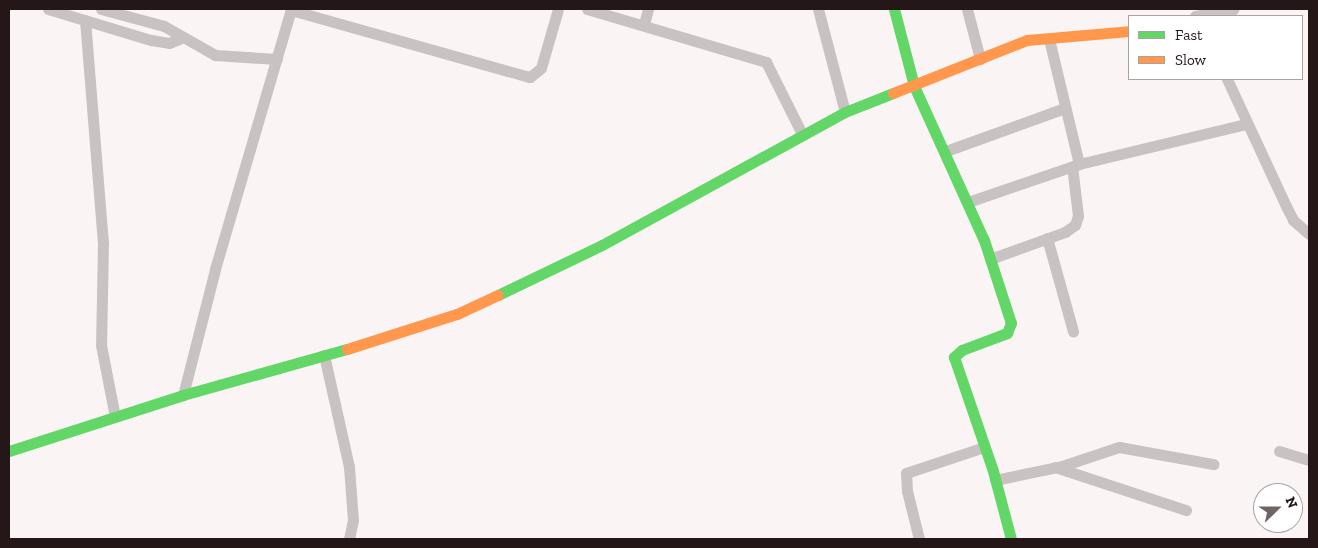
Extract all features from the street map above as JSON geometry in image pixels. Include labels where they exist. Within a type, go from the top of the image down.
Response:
[{"type":"street","points":[[48,9],[163,43],[182,38]]},
{"type":"street","points":[[101,9],[164,26],[182,38],[220,56],[277,59]]},
{"type":"street","points":[[183,394],[291,10],[530,77],[541,68],[558,9]]},
{"type":"street","points":[[587,9],[644,24],[766,62],[802,134]]},
{"type":"street","points":[[644,24],[648,9]]},
{"type":"street","points":[[818,9],[845,112]]},
{"type":"street","points":[[894,9],[914,86],[946,151],[968,202],[990,258],[1010,329],[1002,335],[962,350],[954,356],[995,480],[1011,539]]},
{"type":"street","points":[[967,9],[980,59]]},
{"type":"street","points":[[1207,15],[1233,9]]},
{"type":"street","points":[[84,20],[103,243],[100,345],[115,417]]},
{"type":"street","points":[[9,451],[183,394],[324,355],[476,306],[602,245],[845,112],[1027,40],[1128,31]]},
{"type":"street","points":[[990,258],[1070,229],[1077,221],[1075,165],[1065,108],[1049,39]]},
{"type":"street","points":[[1227,80],[1245,124],[1294,220],[1309,234]]},
{"type":"street","points":[[946,151],[1065,108]]},
{"type":"street","points":[[968,202],[1075,165],[1245,124]]},
{"type":"street","points":[[1047,238],[1073,331]]},
{"type":"street","points":[[324,355],[349,468],[353,520],[349,539]]},
{"type":"street","points":[[920,539],[907,491],[906,473],[984,447]]},
{"type":"street","points":[[995,480],[1055,467],[1119,447],[1213,464]]},
{"type":"street","points":[[1279,451],[1309,460]]},
{"type":"street","points":[[1055,467],[1186,510]]},
{"type":"traffic: fast","points":[[894,9],[914,86],[984,240],[1011,323],[1007,333],[962,350],[954,357],[993,471],[1011,539]]},
{"type":"traffic: fast","points":[[498,295],[602,245],[845,112],[893,93]]},
{"type":"traffic: fast","points":[[9,451],[183,395],[347,349]]},
{"type":"traffic: slow","points":[[893,93],[1027,40],[1128,31]]},
{"type":"traffic: slow","points":[[347,349],[457,314],[498,295]]}]
